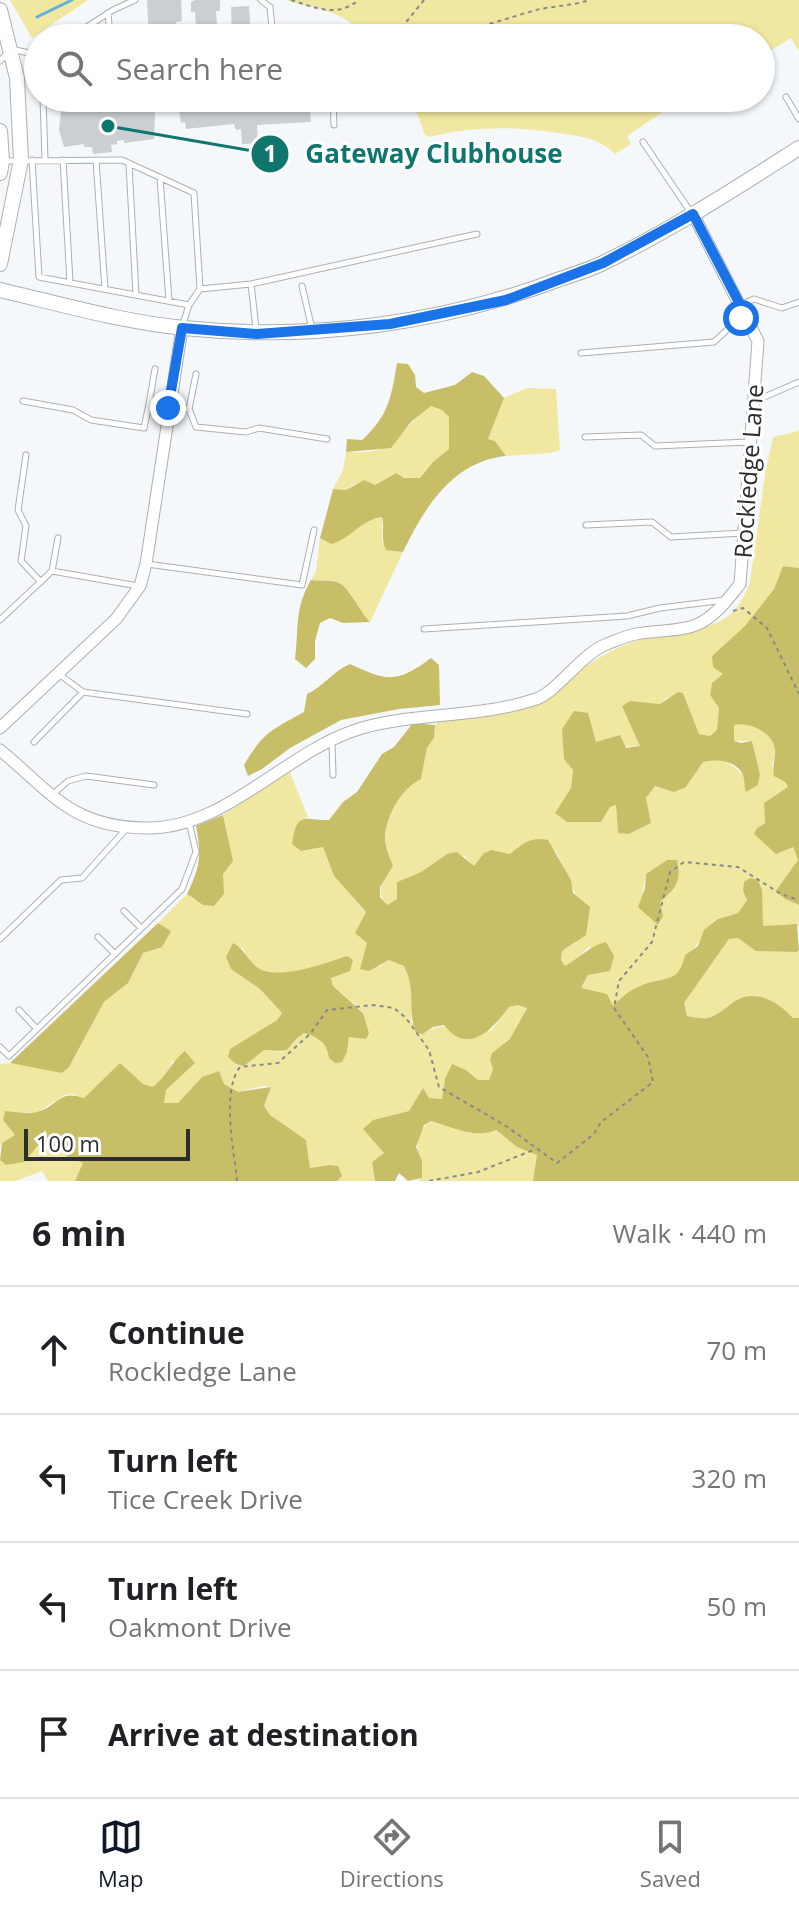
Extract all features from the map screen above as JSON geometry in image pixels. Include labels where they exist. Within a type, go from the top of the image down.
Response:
[{"type":"street","points":[[0,10],[17,78],[26,160],[0,264]]},
{"type":"street","points":[[0,131],[1,165]]},
{"type":"street","points":[[0,290],[105,315],[182,328],[257,334],[390,324],[506,300],[603,263],[693,214],[799,148]]},
{"type":"street","name":"Rockledge Lane","points":[[0,750],[50,797],[79,815],[127,827],[179,827],[216,811],[298,758],[362,728],[483,710],[539,698],[599,646],[634,634],[695,625],[718,609],[729,606],[740,584],[758,341],[693,214]]},
{"type":"street","points":[[0,728],[116,619],[140,586],[182,328]]},
{"type":"lane","points":[[91,24],[135,0]]},
{"type":"lane","points":[[261,0],[270,7],[272,24]]},
{"type":"lane","points":[[108,13],[109,24]]},
{"type":"lane","points":[[0,61],[11,49],[24,52]]},
{"type":"lane","points":[[786,97],[799,119]]},
{"type":"lane","points":[[43,112],[45,160]]},
{"type":"lane","points":[[334,112],[334,125]]},
{"type":"lane","points":[[643,142],[693,214]]},
{"type":"lane","points":[[26,160],[39,277],[189,305]]},
{"type":"lane","points":[[1,165],[26,160],[122,160],[194,193],[200,289],[189,305],[182,328]]},
{"type":"lane","points":[[63,160],[70,282]]},
{"type":"lane","points":[[96,160],[105,289]]},
{"type":"lane","points":[[129,164],[136,295]]},
{"type":"lane","points":[[160,178],[169,301]]},
{"type":"lane","points":[[200,289],[251,284],[477,234]]},
{"type":"lane","points":[[251,284],[257,334]]},
{"type":"lane","points":[[302,286],[312,330]]},
{"type":"lane","points":[[581,353],[714,342],[754,299],[782,308],[799,302]]},
{"type":"lane","points":[[23,401],[73,410],[91,420],[144,428],[155,369]]},
{"type":"lane","points":[[196,374],[189,409],[196,427],[246,432],[259,428],[327,439]]},
{"type":"lane","points":[[754,402],[799,382]]},
{"type":"lane","points":[[149,404],[189,409]]},
{"type":"lane","points":[[585,437],[641,435],[655,446],[751,442]]},
{"type":"lane","points":[[26,455],[18,510],[26,526],[21,561],[41,582]]},
{"type":"lane","points":[[586,525],[652,522],[671,537],[744,533]]},
{"type":"lane","points":[[146,564],[302,585],[314,530]]},
{"type":"lane","points":[[0,620],[52,571],[58,538]]},
{"type":"lane","points":[[52,571],[140,586]]},
{"type":"lane","points":[[424,629],[627,616],[660,608],[729,606]]},
{"type":"lane","points":[[58,674],[83,692],[247,714]]},
{"type":"lane","points":[[34,742],[83,692]]},
{"type":"lane","points":[[332,742],[333,775]]},
{"type":"lane","points":[[50,797],[68,781],[86,776],[154,785]]},
{"type":"lane","points":[[0,1047],[9,1056],[182,889],[196,852],[189,822]]},
{"type":"lane","points":[[0,939],[61,880],[82,878],[127,827]]},
{"type":"lane","points":[[124,911],[141,928]]},
{"type":"lane","points":[[98,937],[115,954]]},
{"type":"lane","points":[[19,1010],[37,1029]]},
{"type":"path","points":[[291,0],[334,12],[347,10],[359,0]]},
{"type":"path","points":[[407,24],[424,0]]},
{"type":"path","points":[[492,24],[590,0]]},
{"type":"path","points":[[729,606],[743,608],[767,628],[799,694]]},
{"type":"path","points":[[237,1181],[230,1091],[240,1067],[278,1063],[311,1033],[327,1010],[373,1005],[394,1008],[406,1018],[429,1050],[439,1087],[506,1126],[557,1163],[594,1134],[601,1122],[653,1082],[648,1057],[614,1008],[619,981],[652,942],[670,872],[684,862],[738,867],[781,894],[799,900]]},
{"type":"path","points":[[429,1181],[478,1172],[537,1149]]},
{"type":"shaded area","points":[[10,0],[88,0],[53,24],[24,24]]},
{"type":"shaded area","points":[[285,0],[799,0],[799,51],[791,38],[775,48],[775,24],[351,24],[318,9]]},
{"type":"shaded area","points":[[416,112],[662,112],[627,136],[631,144],[615,154],[603,144],[589,139],[525,129],[478,129],[429,137],[425,135]]},
{"type":"shaded area","points":[[397,363],[408,364],[415,375],[416,387],[424,393],[455,385],[472,372],[484,376],[504,398],[488,439],[495,441],[506,456],[470,467],[442,489],[420,519],[403,552],[386,550],[382,517],[331,544],[320,538],[333,489],[346,490],[364,480],[375,485],[396,473],[404,478],[420,478],[449,449],[449,417],[431,406],[411,422],[391,448],[346,452],[347,439],[362,440],[383,414]]},
{"type":"shaded area","points":[[527,388],[556,389],[560,450],[506,456],[495,441],[488,439],[504,398]]},
{"type":"shaded area","points":[[431,406],[449,417],[449,449],[420,478],[403,478],[395,473],[375,485],[354,484],[346,490],[333,489],[343,470],[346,452],[370,452],[385,446]]},
{"type":"shaded area","points":[[799,431],[799,568],[783,566],[774,589],[745,627],[712,656],[723,674],[712,683],[710,695],[719,708],[718,730],[710,736],[699,734],[683,693],[660,704],[630,701],[622,706],[641,746],[611,745],[562,730],[573,769],[571,788],[555,813],[616,805],[618,832],[630,834],[651,823],[646,798],[655,786],[663,789],[686,787],[703,762],[727,762],[745,778],[760,774],[752,741],[733,741],[734,724],[755,727],[772,740],[776,753],[772,766],[789,788],[764,803],[765,823],[757,828],[784,849],[793,847],[798,859],[785,899],[799,905],[799,927],[763,926],[761,890],[743,891],[747,900],[738,913],[710,926],[685,955],[674,976],[636,988],[613,1007],[581,988],[588,975],[610,971],[589,946],[565,966],[561,960],[562,951],[575,943],[578,900],[556,851],[519,846],[510,854],[492,850],[474,867],[465,856],[447,854],[421,872],[397,882],[398,899],[387,905],[381,890],[393,866],[385,844],[386,828],[402,795],[421,779],[427,748],[434,738],[435,725],[440,720],[497,715],[530,707],[554,693],[589,664],[617,648],[639,640],[703,628],[735,610],[750,582],[773,437]],"holes":[[[667,860],[676,860],[670,894],[659,902],[641,901],[646,874]]]},
{"type":"shaded area","points":[[382,517],[382,542],[386,549],[403,552],[370,622],[342,585],[334,581],[311,580],[316,572],[320,538],[331,544],[361,524]]},
{"type":"shaded area","points":[[783,566],[799,568],[799,905],[776,891],[798,860],[793,847],[776,854],[754,834],[765,823],[764,803],[788,787],[774,776],[774,744],[766,734],[753,727],[734,725],[734,741],[752,741],[760,774],[758,785],[746,792],[738,768],[728,762],[709,761],[703,762],[686,787],[674,792],[655,786],[646,798],[651,823],[629,834],[618,833],[616,805],[610,807],[601,822],[567,822],[555,813],[571,788],[573,770],[564,759],[562,729],[574,711],[588,713],[596,742],[620,735],[626,748],[640,746],[622,706],[630,701],[660,704],[678,692],[683,693],[699,734],[710,736],[717,730],[719,708],[710,695],[712,683],[723,674],[713,667],[712,656],[745,626],[774,589]]},
{"type":"shaded area","points":[[311,580],[341,584],[370,622],[343,623],[330,618],[320,623],[315,641],[315,659],[306,668],[295,659],[300,610]]},
{"type":"shaded area","points":[[431,658],[439,665],[440,705],[341,720],[248,776],[244,765],[263,738],[304,712],[307,694],[333,674],[350,664],[373,674],[400,676]]},
{"type":"shaded area","points":[[413,723],[435,725],[434,738],[427,748],[421,779],[402,795],[386,828],[385,844],[393,866],[380,887],[380,897],[387,905],[397,899],[397,882],[421,872],[447,854],[457,852],[474,866],[484,853],[492,850],[510,854],[527,842],[548,840],[571,880],[573,893],[590,907],[586,935],[562,951],[561,960],[565,966],[606,942],[614,956],[610,971],[588,975],[581,988],[607,994],[613,1006],[636,988],[674,976],[685,955],[698,946],[704,930],[718,919],[738,913],[747,900],[743,891],[744,882],[750,878],[758,880],[762,890],[763,926],[797,924],[797,952],[756,951],[738,938],[729,939],[684,1003],[687,1016],[705,1018],[743,997],[758,996],[774,1002],[793,1018],[799,1018],[799,1181],[533,1181],[537,1155],[517,1147],[496,1130],[472,1133],[431,1121],[424,1125],[416,1147],[422,1161],[422,1178],[408,1181],[399,1173],[395,1181],[375,1181],[372,1162],[384,1153],[363,1129],[373,1120],[409,1111],[423,1088],[429,1098],[442,1099],[445,1079],[452,1064],[478,1080],[489,1080],[493,1070],[492,1053],[510,1039],[527,1008],[518,1005],[509,1007],[487,1031],[471,1039],[453,1034],[444,1025],[433,1027],[423,1034],[416,1033],[410,984],[404,966],[389,960],[369,971],[360,969],[367,943],[355,933],[366,912],[334,876],[323,847],[301,851],[292,844],[299,821],[329,820],[343,802],[357,792],[382,754],[394,747]]},
{"type":"shaded area","points":[[289,770],[308,817],[300,820],[301,851],[323,847],[334,876],[366,913],[355,933],[367,942],[366,952],[379,967],[389,960],[404,966],[412,994],[411,1022],[423,1034],[447,1026],[491,1031],[509,1007],[527,1007],[510,1039],[492,1053],[490,1059],[494,1070],[489,1080],[478,1080],[466,1070],[445,1079],[442,1099],[429,1098],[423,1088],[409,1111],[373,1120],[364,1130],[384,1153],[372,1162],[375,1181],[337,1181],[342,1176],[329,1165],[310,1168],[306,1140],[269,1115],[264,1106],[271,1087],[238,1092],[224,1084],[219,1071],[202,1077],[178,1103],[164,1103],[166,1090],[194,1063],[172,1061],[165,1078],[153,1088],[143,1084],[120,1064],[84,1098],[65,1095],[38,1112],[25,1112],[3,1120],[15,1135],[2,1143],[0,1148],[0,1064],[69,1067],[104,1002],[128,983],[143,953],[171,931],[158,923],[187,894],[194,900],[222,872],[228,854],[223,815]],"holes":[[[242,947],[257,967],[274,973],[306,969],[348,956],[343,973],[331,977],[333,986],[364,1013],[358,1036],[349,1037],[347,1052],[327,1047],[319,1039],[304,1033],[282,1052],[264,1050],[244,1066],[230,1049],[277,1020],[282,1013],[260,989],[231,969]]]},
{"type":"shaded area","points":[[223,815],[233,861],[223,874],[224,894],[214,906],[203,905],[187,894],[199,861],[196,826]]},
{"type":"shaded area","points":[[667,860],[677,860],[678,879],[660,902],[663,916],[658,925],[638,907],[646,874]]},
{"type":"shaded area","points":[[158,923],[171,931],[162,947],[143,953],[128,983],[104,1002],[69,1067],[62,1073],[10,1063]]},
{"type":"shaded area","points":[[738,937],[756,951],[799,950],[799,1018],[793,1018],[781,1007],[758,996],[743,997],[711,1017],[687,1016],[684,1003],[729,939]]},
{"type":"shaded area","points":[[233,943],[256,966],[269,972],[304,969],[347,956],[353,960],[350,971],[331,978],[333,986],[363,1013],[369,1033],[366,1039],[349,1037],[342,1062],[335,1063],[321,1041],[304,1033],[286,1050],[264,1050],[244,1066],[236,1064],[228,1057],[230,1049],[277,1020],[282,1013],[260,989],[231,969],[226,957]]},
{"type":"shaded area","points":[[185,1051],[195,1063],[166,1090],[164,1103],[178,1103],[202,1077],[219,1071],[224,1084],[238,1092],[271,1087],[264,1106],[270,1115],[306,1140],[310,1168],[338,1166],[342,1176],[337,1181],[75,1181],[83,1163],[68,1157],[44,1139],[24,1162],[6,1165],[0,1160],[2,1143],[15,1135],[3,1120],[5,1111],[37,1112],[64,1097],[84,1098],[120,1063],[143,1084],[153,1087]]},
{"type":"shaded area","points":[[431,1121],[470,1133],[495,1130],[517,1147],[538,1155],[533,1181],[417,1181],[422,1178],[418,1140]]},
{"type":"shaded area","points":[[43,1139],[68,1157],[84,1163],[75,1181],[48,1181],[42,1171],[16,1181],[0,1181],[0,1160],[6,1165],[37,1149]]},
{"type":"building","points":[[147,0],[181,0],[182,21],[176,24],[148,24]]},
{"type":"building","points":[[220,0],[220,11],[216,11],[217,24],[196,24],[191,2]]},
{"type":"building","points":[[249,6],[250,24],[232,24],[231,7]]},
{"type":"building","points":[[61,112],[155,113],[154,139],[117,141],[117,144],[111,145],[112,152],[93,154],[92,147],[84,147],[84,144],[64,147],[59,130]]},
{"type":"building","points":[[179,112],[310,112],[311,122],[257,125],[258,143],[242,144],[241,129],[236,130],[234,124],[186,129],[185,122],[181,123]]},
{"type":"waterway","points":[[37,17],[72,0]]},
{"type":"place","name":"Gateway Clubhouse","points":[[108,126]]},
{"type":"route","points":[[168,408],[182,328],[257,334],[390,324],[506,300],[603,263],[693,214],[745,314],[741,318]]}]
